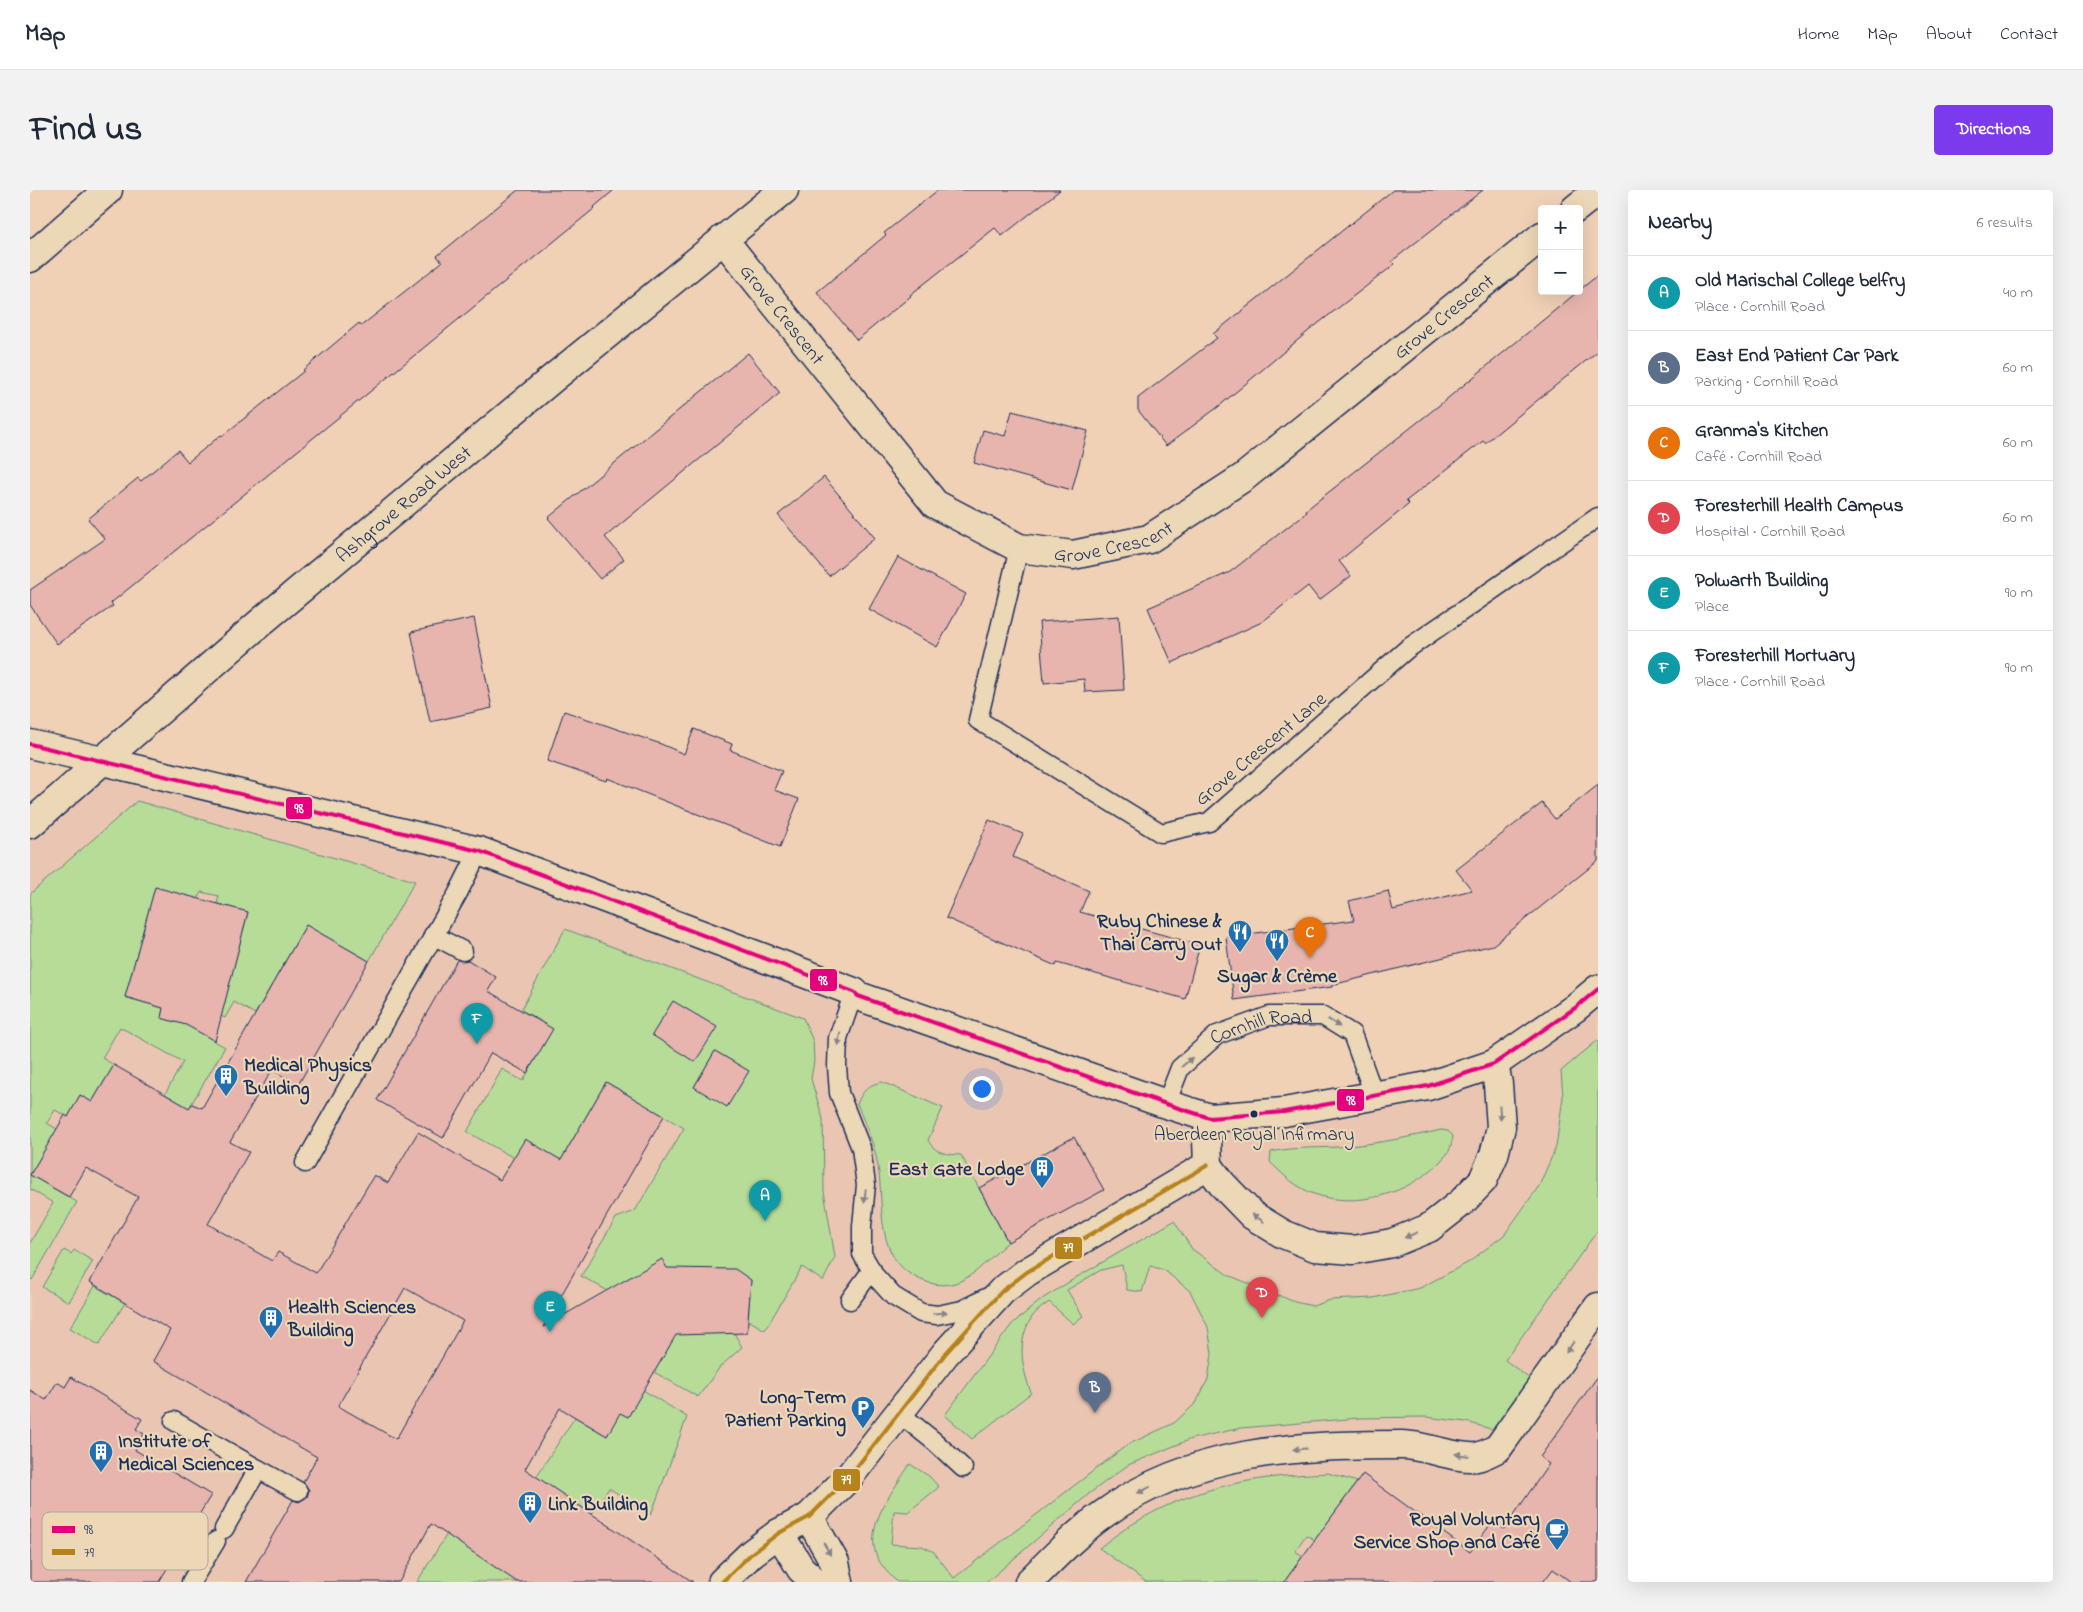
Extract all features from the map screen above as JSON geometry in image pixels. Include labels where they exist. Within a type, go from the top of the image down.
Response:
[{"type":"street","points":[[30,258],[108,190]]},
{"type":"street","name":"Ashgrove Road West","points":[[30,824],[261,622],[544,386],[784,190]]},
{"type":"street","points":[[1580,205],[1598,190]]},
{"type":"street","name":"Grove Crescent","points":[[723,239],[935,504],[1019,548],[1073,555],[1149,539],[1244,477],[1538,239]]},
{"type":"street","points":[[30,744],[479,851],[854,992],[858,996],[1210,1118],[1284,1112],[1428,1086],[1494,1064],[1575,1008],[1598,989]]},
{"type":"street","points":[[1210,1118],[1206,1140],[1208,1165],[1222,1184],[1252,1215],[1283,1234],[1315,1247],[1353,1250],[1392,1243],[1429,1228],[1462,1202],[1483,1180],[1494,1155],[1501,1127],[1494,1064]]},
{"type":"street","points":[[722,1582],[752,1553],[779,1533],[809,1517],[848,1478],[945,1354],[1002,1290],[1027,1272],[1208,1165]]},
{"type":"street","points":[[1029,1582],[1104,1513],[1142,1490],[1205,1464],[1276,1450],[1405,1445],[1478,1457],[1498,1448],[1598,1307]]},
{"type":"street","points":[[809,1517],[835,1563],[840,1582]]},
{"type":"street","points":[[779,1533],[801,1569],[816,1582]]},
{"type":"lane","name":"Grove Crescent Lane","points":[[1019,548],[978,720],[1161,833],[1209,822],[1407,649],[1598,517]]},
{"type":"lane","points":[[304,1162],[458,893],[479,851]]},
{"type":"lane","points":[[433,935],[463,951]]},
{"type":"lane","points":[[854,992],[838,1038],[837,1066],[840,1093],[861,1148],[866,1185],[862,1226],[862,1254],[892,1296],[921,1313],[937,1315],[962,1310],[1002,1290]]},
{"type":"lane","name":"Cornhill Road","points":[[1166,1104],[1180,1068],[1217,1035],[1269,1016],[1323,1016],[1352,1034],[1375,1097]]},
{"type":"lane","points":[[850,1300],[872,1270]]},
{"type":"lane","points":[[899,1414],[935,1442],[963,1468]]},
{"type":"lane","points":[[174,1421],[298,1491]]},
{"type":"lane","points":[[208,1555],[258,1469]]},
{"type":"lane","points":[[192,1582],[199,1570]]},
{"type":"shaded area","points":[[102,761],[627,907],[1210,1118],[1428,1086],[1598,989],[1598,1582],[30,1582],[30,824]]},
{"type":"green space","points":[[137,801],[415,881],[369,961],[306,925],[255,1014],[234,1002],[225,1018],[221,1016],[248,912],[217,904],[219,896],[201,892],[198,899],[155,888],[125,997],[163,1008],[161,1018],[210,1031],[209,1038],[225,1047],[189,1108],[165,1094],[183,1062],[120,1027],[102,1058],[114,1065],[92,1102],[80,1095],[68,1117],[55,1110],[47,1123],[57,1129],[30,1175],[30,894]]},
{"type":"green space","points":[[565,929],[803,1018],[813,1041],[814,1061],[811,1079],[823,1119],[824,1191],[835,1257],[823,1281],[802,1267],[765,1330],[748,1320],[751,1280],[649,1314],[581,1276],[616,1218],[635,1211],[684,1128],[606,1082],[561,1160],[526,1140],[514,1158],[467,1132],[502,1069],[523,1081],[549,1035],[548,1030],[542,1023],[521,1010]],"holes":[[[715,1051],[748,1071],[694,1087]]]},
{"type":"green space","points":[[1598,1040],[1598,1230],[1505,1360],[1534,1382],[1500,1426],[1491,1429],[1466,1422],[1426,1417],[1359,1418],[1241,1428],[1191,1439],[1128,1465],[1090,1493],[987,1582],[897,1582],[883,1567],[877,1557],[874,1545],[874,1532],[877,1520],[889,1496],[910,1464],[929,1476],[939,1487],[908,1512],[894,1511],[891,1544],[922,1546],[934,1552],[954,1578],[1127,1445],[1174,1423],[1196,1403],[1208,1379],[1212,1354],[1208,1327],[1190,1291],[1164,1270],[1150,1266],[1142,1292],[1127,1290],[1122,1265],[1101,1270],[1067,1290],[1083,1316],[1073,1324],[1049,1302],[1034,1315],[1027,1326],[1022,1345],[1023,1364],[1031,1393],[972,1439],[945,1415],[1012,1324],[1042,1299],[1174,1221],[1192,1249],[1228,1275],[1295,1302],[1313,1306],[1330,1300],[1373,1298],[1420,1288],[1469,1262],[1504,1235],[1539,1186],[1556,1147],[1563,1097],[1561,1071]]},
{"type":"green space","points":[[882,1082],[943,1108],[928,1140],[938,1151],[946,1154],[961,1155],[1008,1242],[963,1280],[941,1285],[924,1281],[907,1272],[896,1260],[888,1246],[884,1230],[877,1161],[871,1139],[857,1104],[866,1089]]},
{"type":"green space","points":[[1441,1130],[1448,1131],[1453,1136],[1449,1151],[1439,1163],[1412,1183],[1381,1196],[1347,1200],[1314,1194],[1290,1181],[1270,1162],[1271,1152],[1280,1150],[1361,1145]]},
{"type":"green space","points":[[30,1175],[77,1202],[32,1280],[30,1279],[30,1243],[53,1203],[30,1189]]},
{"type":"green space","points":[[64,1250],[71,1254],[74,1250],[93,1261],[69,1302],[42,1287]]},
{"type":"green space","points":[[95,1286],[125,1303],[99,1345],[70,1328]]},
{"type":"green space","points":[[733,1331],[742,1347],[720,1367],[698,1397],[654,1372],[669,1347],[664,1335]]},
{"type":"green space","points":[[643,1390],[687,1417],[651,1515],[609,1488],[592,1514],[536,1477],[575,1417],[607,1436],[616,1419],[617,1411],[628,1417]]},
{"type":"green space","points":[[1328,1473],[1357,1482],[1315,1540],[1306,1535],[1295,1551],[1303,1556],[1284,1582],[1146,1582],[1099,1548],[1152,1513],[1179,1500],[1236,1483],[1265,1478]]},
{"type":"green space","points":[[447,1534],[518,1582],[417,1582]]},
{"type":"building","points":[[518,190],[614,190],[595,208],[111,603],[113,606],[57,644],[30,605],[30,590],[105,539],[88,519],[138,478],[141,481],[178,450],[188,462],[222,436],[304,371],[359,323],[361,326],[442,262],[437,256]]},
{"type":"building","points":[[938,190],[1060,190],[1002,236],[995,228],[910,295],[857,340],[817,292],[886,235],[884,233]]},
{"type":"building","points":[[1393,190],[1483,190],[1392,261],[1395,264],[1311,329],[1218,407],[1166,446],[1138,410],[1138,398],[1217,338],[1213,334]]},
{"type":"building","points":[[1598,275],[1598,351],[1485,443],[1483,441],[1406,501],[1409,504],[1339,561],[1351,576],[1319,600],[1308,586],[1262,622],[1172,663],[1148,608],[1230,572],[1307,512],[1306,510],[1437,407],[1574,295],[1583,295],[1583,287]]},
{"type":"building","points":[[748,353],[780,393],[605,537],[624,559],[600,579],[548,518]]},
{"type":"building","points":[[1012,411],[1088,431],[1072,490],[974,463],[983,430],[1005,436]]},
{"type":"building","points":[[824,477],[875,538],[829,576],[778,515]]},
{"type":"building","points":[[898,557],[966,594],[937,647],[869,609]]},
{"type":"building","points":[[1119,616],[1124,690],[1085,692],[1084,679],[1044,683],[1039,622]]},
{"type":"building","points":[[474,618],[492,708],[430,722],[411,632]]},
{"type":"building","points":[[564,711],[661,744],[684,754],[694,729],[732,744],[730,750],[782,771],[774,790],[799,799],[780,847],[607,778],[606,781],[547,761]]},
{"type":"building","points":[[1598,785],[1598,861],[1493,945],[1332,985],[1332,987],[1234,1000],[1226,937],[1354,920],[1349,901],[1388,891],[1393,910],[1472,890],[1456,870],[1542,803],[1555,819]]},
{"type":"building","points":[[989,820],[1023,834],[1013,857],[1089,891],[1080,912],[1200,945],[1185,999],[1057,963],[1056,966],[946,918]]},
{"type":"building","points":[[155,887],[248,912],[215,1041],[186,1025],[161,1018],[163,1008],[125,997]]},
{"type":"building","points":[[306,925],[369,961],[298,1085],[272,1070],[230,1142],[249,1152],[208,1224],[272,1261],[278,1252],[316,1273],[374,1175],[388,1183],[418,1132],[500,1180],[525,1139],[561,1160],[606,1082],[664,1116],[543,1327],[662,1259],[667,1268],[735,1269],[751,1280],[747,1333],[676,1335],[628,1417],[620,1413],[607,1436],[560,1408],[525,1469],[693,1582],[517,1582],[431,1524],[399,1582],[246,1582],[293,1500],[299,1502],[307,1497],[309,1490],[303,1482],[317,1457],[153,1361],[170,1330],[90,1282],[138,1197],[86,1168],[69,1197],[30,1175],[65,1115],[68,1117],[80,1095],[92,1102],[114,1065],[189,1108],[192,1104],[202,1108]],"holes":[[[405,1288],[463,1321],[396,1439],[338,1406]]]},
{"type":"building","points":[[457,960],[468,960],[496,977],[488,991],[553,1029],[527,1073],[491,1053],[443,1138],[377,1100]]},
{"type":"building","points":[[673,1001],[717,1027],[695,1062],[652,1035]]},
{"type":"building","points":[[715,1051],[749,1071],[727,1107],[694,1087]]},
{"type":"building","name":"East Gate Lodge","points":[[1074,1137],[1104,1190],[1008,1242],[979,1188]]},
{"type":"building","points":[[1598,1376],[1598,1582],[1571,1582],[1553,1569],[1543,1582],[1284,1582],[1363,1474],[1470,1552],[1493,1521],[1504,1529],[1549,1464],[1540,1457]]},
{"type":"building","name":"Institute of Medical Sciences","points":[[71,1377],[142,1419],[136,1429],[144,1434],[135,1450],[211,1495],[201,1512],[42,1512],[42,1570],[166,1570],[159,1582],[30,1582],[30,1390],[46,1400],[57,1382],[65,1387]]},
{"type":"transit line","name":"98","points":[[30,744],[479,851],[854,992],[858,996],[1210,1118],[1284,1112],[1428,1086],[1494,1064],[1575,1008],[1598,989]]},
{"type":"transit line","name":"79","points":[[722,1582],[752,1553],[779,1533],[809,1517],[848,1478],[945,1354],[1002,1291],[1027,1272],[1208,1165]]},
{"type":"place","name":"Ruby Chinese & Thai Carry Out","points":[[1240,953]]},
{"type":"place","name":"Granma's Kitchen","points":[[1310,958]]},
{"type":"place","name":"Sugar & Crème","points":[[1277,962]]},
{"type":"place","name":"Foresterhill Mortuary","points":[[477,1044]]},
{"type":"place","name":"Medical Physics Building","points":[[226,1097]]},
{"type":"place","name":"Aberdeen Royal Infirmary","points":[[1254,1114]]},
{"type":"place","name":"East Gate Lodge","points":[[1042,1189]]},
{"type":"place","name":"Old Marischal College belfry","points":[[765,1221]]},
{"type":"place","name":"Foresterhill Health Campus","points":[[1262,1318]]},
{"type":"place","name":"Polwarth Building","points":[[550,1332]]},
{"type":"place","name":"Health Sciences Building","points":[[271,1339]]},
{"type":"place","name":"East End Patient Car Park","points":[[1095,1413]]},
{"type":"place","name":"Long-Term Patient Parking","points":[[863,1429]]},
{"type":"place","name":"Institute of Medical Sciences","points":[[101,1473]]},
{"type":"place","name":"Link Building","points":[[530,1524]]},
{"type":"place","name":"Royal Voluntary Service Shop and Café","points":[[1557,1551]]}]
